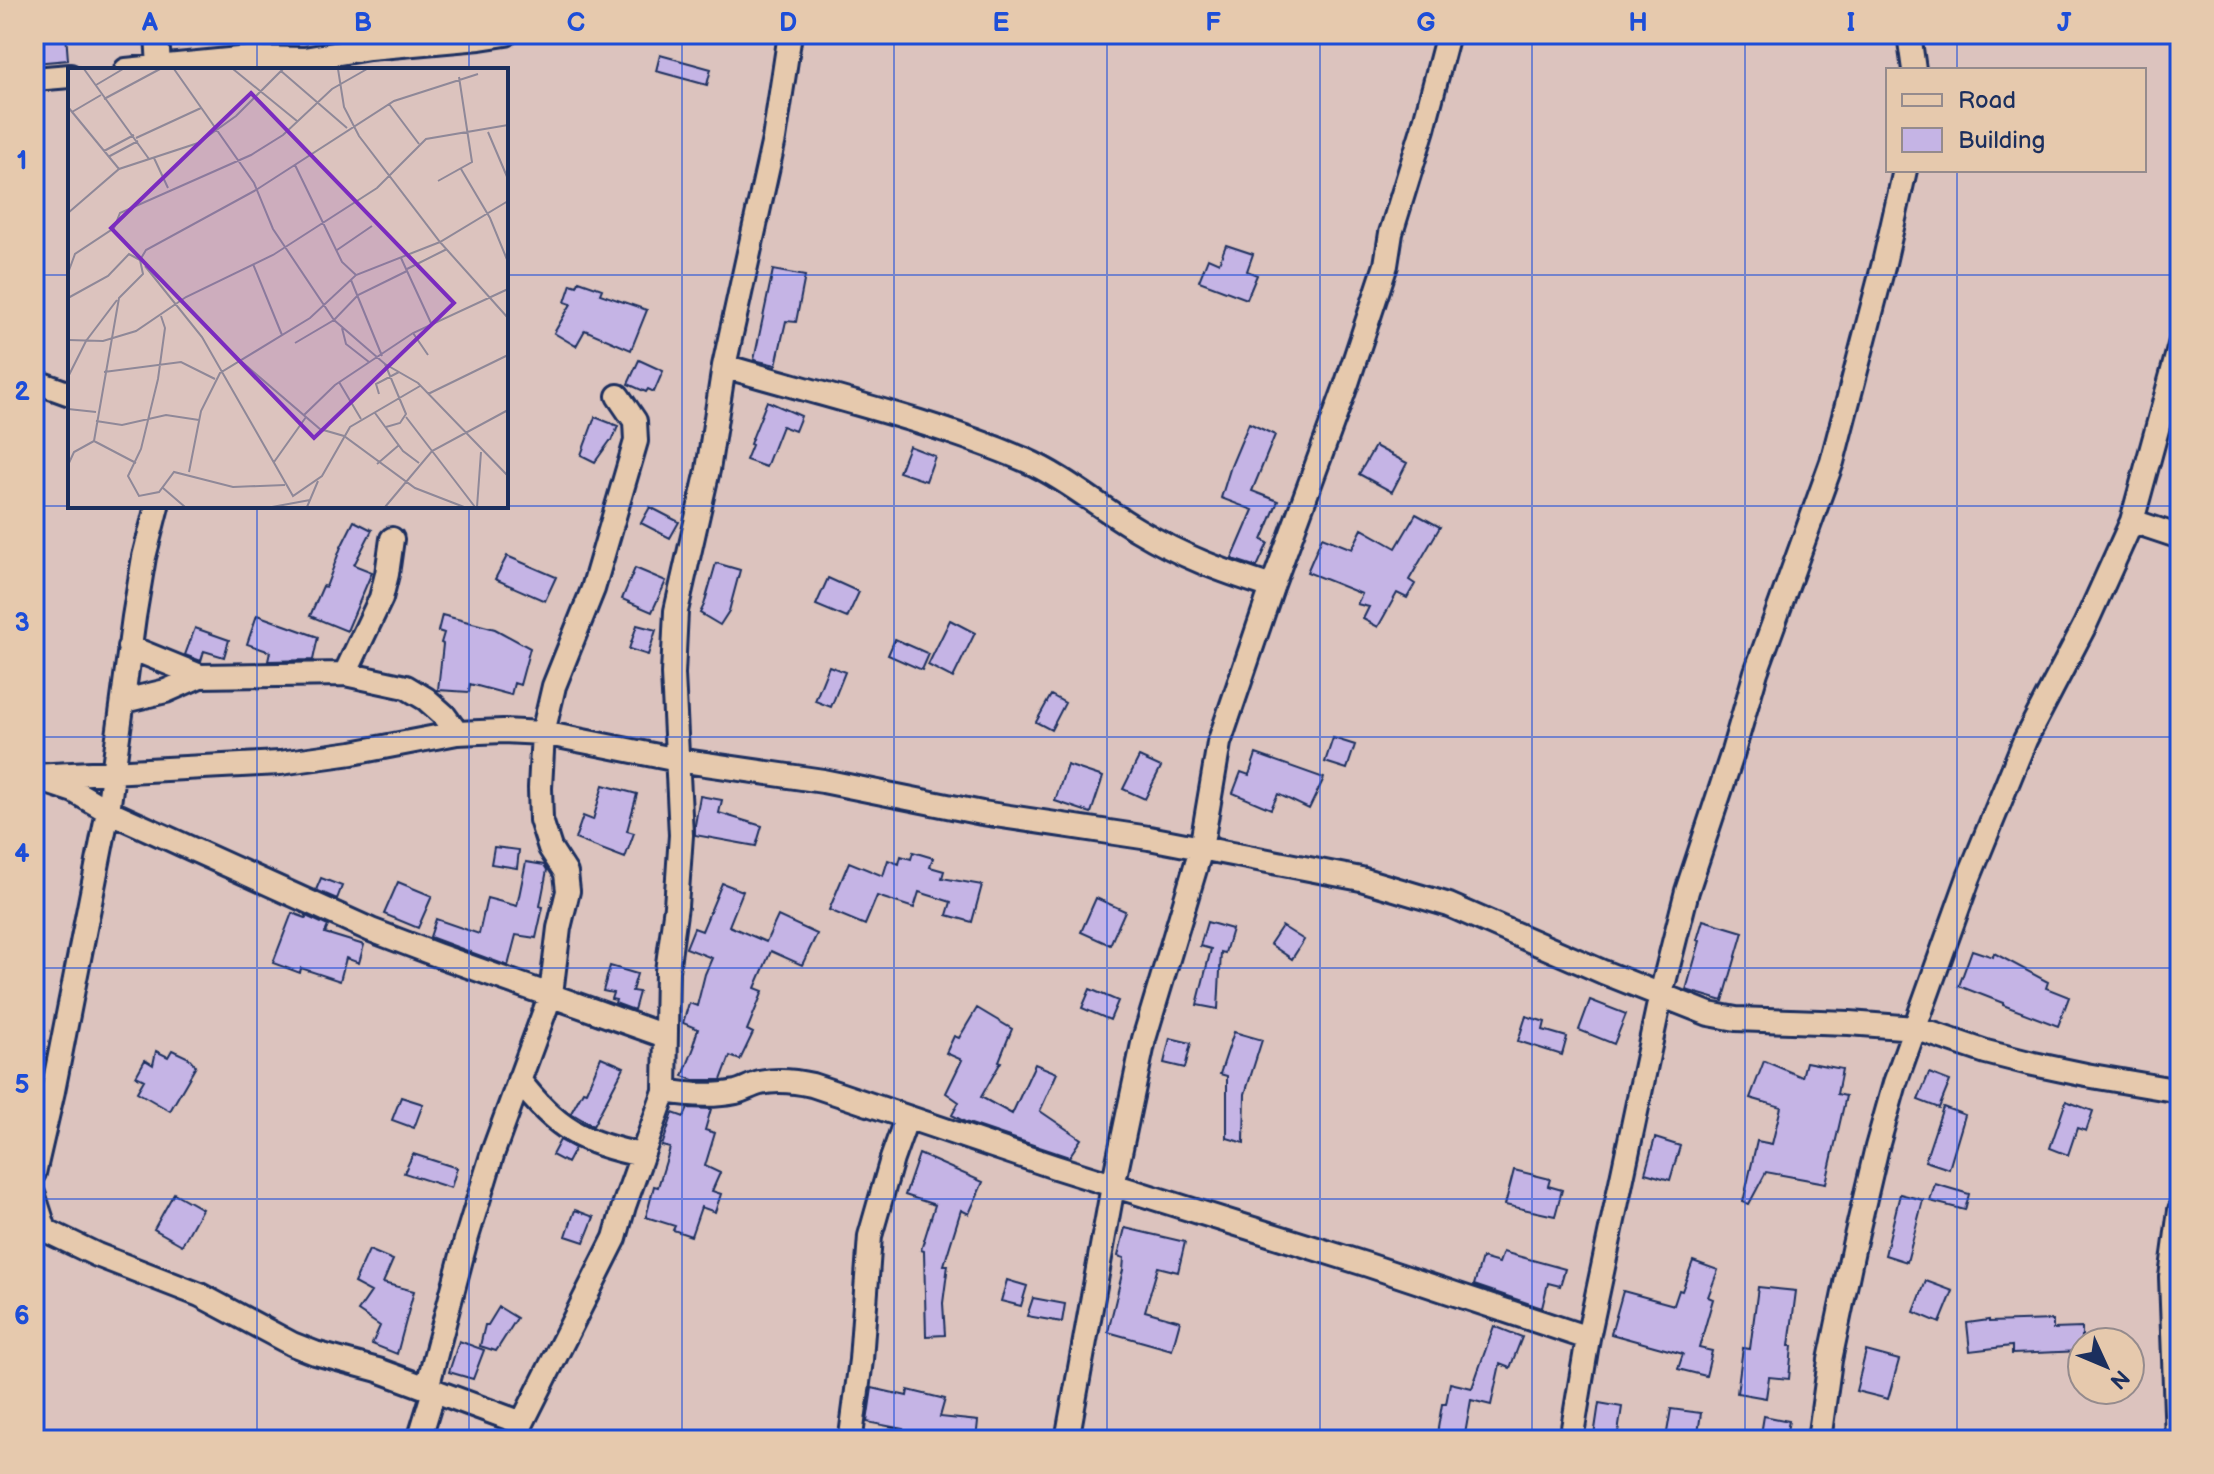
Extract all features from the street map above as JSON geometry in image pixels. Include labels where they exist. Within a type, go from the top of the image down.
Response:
[{"type":"street","points":[[157,34],[171,68],[249,58],[304,59],[369,48],[506,34]]},
{"type":"street","points":[[34,1196],[39,1232],[200,1295],[292,1344],[378,1370],[520,1431],[615,1238],[665,1091],[667,971],[681,835],[673,674],[676,611],[708,470],[724,366],[774,139],[790,34]]},
{"type":"street","points":[[1067,1440],[1113,1186],[1144,1039],[1201,849],[1219,743],[1386,265],[1391,233],[1448,34]]},
{"type":"street","points":[[1909,34],[1914,68]]},
{"type":"street","points":[[34,79],[68,76]]},
{"type":"street","points":[[1571,1440],[1588,1338],[1661,994],[1687,891],[1756,672],[1832,462],[1905,172]]},
{"type":"street","points":[[1819,1440],[1830,1360],[1867,1189],[1892,1096],[1969,877],[2025,740],[2085,625],[2132,521],[2180,345]]},
{"type":"street","points":[[724,366],[961,435],[1027,461],[1176,551],[1210,567],[1272,587]]},
{"type":"street","points":[[34,381],[68,393]]},
{"type":"street","points":[[419,1440],[466,1240],[493,1152],[551,994],[559,928],[568,891],[566,873],[550,848],[541,820],[543,733],[554,686],[593,589],[636,441],[635,421],[618,396]]},
{"type":"street","points":[[34,1173],[43,1089],[108,811],[129,647],[144,557],[156,508]]},
{"type":"street","points":[[2132,521],[2180,537]]},
{"type":"street","points":[[345,674],[381,598],[392,539]]},
{"type":"street","points":[[129,647],[200,676]]},
{"type":"street","points":[[124,701],[166,691],[200,676],[345,674],[406,687],[444,715],[457,733]]},
{"type":"street","points":[[34,777],[280,763],[457,733],[543,733],[678,760],[791,776],[982,813],[1149,838],[1298,865],[1361,879],[1449,905],[1709,1014],[1736,1019],[1915,1028],[2029,1063],[2180,1091]]},
{"type":"street","points":[[34,777],[74,791],[108,811],[371,930],[665,1036]]},
{"type":"street","points":[[519,1080],[543,1111],[573,1134],[610,1149],[642,1155]]},
{"type":"street","points":[[665,1091],[714,1094],[736,1092],[761,1083],[790,1081],[812,1085],[1113,1186],[1368,1265],[1588,1338]]},
{"type":"street","points":[[851,1436],[861,1360],[870,1236],[907,1117]]},
{"type":"street","points":[[2177,1440],[2171,1277],[2180,1210]]},
{"type":"building","points":[[34,34],[66,34],[68,60],[34,63]]},
{"type":"building","points":[[660,55],[711,69],[707,85],[656,71]]},
{"type":"building","points":[[1226,245],[1253,254],[1247,271],[1257,275],[1247,299],[1199,281],[1208,258],[1219,263]]},
{"type":"building","points":[[773,270],[805,276],[796,322],[786,321],[776,365],[754,360]]},
{"type":"building","points":[[579,281],[602,289],[600,294],[647,310],[631,350],[585,330],[576,346],[554,333],[571,304],[565,302],[571,284],[577,286]]},
{"type":"building","points":[[639,360],[663,371],[654,392],[628,384]]},
{"type":"building","points":[[767,401],[801,416],[795,431],[782,426],[766,467],[746,460]]},
{"type":"building","points":[[595,417],[618,426],[612,441],[595,462],[581,455]]},
{"type":"building","points":[[1249,423],[1275,435],[1252,491],[1278,501],[1262,540],[1268,543],[1257,567],[1232,559],[1253,510],[1221,498]]},
{"type":"building","points":[[909,446],[935,456],[926,481],[899,472]]},
{"type":"building","points":[[1375,446],[1407,463],[1392,492],[1359,474]]},
{"type":"building","points":[[650,507],[679,522],[670,538],[641,523]]},
{"type":"building","points":[[1416,514],[1440,527],[1409,580],[1415,584],[1407,598],[1397,593],[1378,627],[1363,619],[1369,607],[1357,604],[1362,594],[1307,572],[1322,537],[1352,549],[1362,529],[1396,548]]},
{"type":"building","points":[[354,521],[372,530],[354,565],[372,572],[347,631],[310,616]]},
{"type":"building","points":[[507,556],[556,577],[545,601],[495,579]]},
{"type":"building","points":[[716,563],[740,570],[729,611],[720,625],[700,613]]},
{"type":"building","points":[[635,568],[666,581],[652,612],[622,599]]},
{"type":"building","points":[[828,578],[859,592],[847,618],[816,605]]},
{"type":"building","points":[[257,615],[318,637],[313,660],[268,661],[270,652],[247,644]]},
{"type":"building","points":[[442,615],[495,629],[530,648],[520,685],[514,683],[511,695],[470,684],[469,692],[438,690],[444,633],[438,631]]},
{"type":"building","points":[[950,620],[975,633],[953,678],[928,665]]},
{"type":"building","points":[[637,625],[656,630],[648,655],[629,649]]},
{"type":"building","points":[[195,628],[229,640],[224,657],[204,651],[201,661],[185,655]]},
{"type":"building","points":[[895,639],[929,654],[922,670],[888,655]]},
{"type":"building","points":[[829,666],[845,672],[831,707],[815,701]]},
{"type":"building","points":[[1051,695],[1065,703],[1051,730],[1036,722]]},
{"type":"building","points":[[1333,738],[1355,745],[1347,769],[1325,762]]},
{"type":"building","points":[[1256,754],[1324,778],[1309,809],[1278,794],[1271,809],[1233,793],[1241,772],[1249,775]]},
{"type":"building","points":[[1139,757],[1161,767],[1145,799],[1123,789]]},
{"type":"building","points":[[1067,765],[1103,777],[1091,813],[1055,801]]},
{"type":"building","points":[[603,785],[637,794],[627,831],[634,833],[625,858],[575,839],[583,816],[593,820]]},
{"type":"building","points":[[700,796],[722,800],[719,813],[762,826],[756,846],[695,835]]},
{"type":"building","points":[[494,847],[519,850],[517,868],[491,864]]},
{"type":"building","points":[[913,852],[933,858],[930,867],[944,871],[942,878],[982,885],[972,922],[947,915],[951,902],[919,892],[914,908],[877,896],[865,925],[829,910],[849,862],[883,876],[888,860],[899,864],[901,856],[911,859]]},
{"type":"building","points":[[526,862],[544,865],[547,870],[540,906],[543,907],[536,938],[516,935],[508,966],[430,937],[436,919],[479,934],[487,898],[517,906]]},
{"type":"building","points":[[321,878],[342,886],[337,899],[316,890]]},
{"type":"building","points":[[398,882],[432,896],[418,928],[384,914]]},
{"type":"building","points":[[722,883],[743,891],[729,926],[766,942],[778,916],[817,934],[802,965],[771,951],[755,988],[763,991],[747,1030],[753,1033],[740,1060],[730,1056],[721,1080],[694,1080],[683,1076],[698,1029],[683,1023],[689,1003],[697,1006],[712,958],[686,948],[694,928],[702,931]]},
{"type":"building","points":[[1096,898],[1125,911],[1110,945],[1081,932]]},
{"type":"building","points":[[292,913],[328,926],[325,933],[364,945],[359,963],[346,958],[340,981],[301,968],[300,973],[273,963]]},
{"type":"building","points":[[1703,920],[1743,932],[1723,1001],[1686,990]]},
{"type":"building","points":[[1207,922],[1232,929],[1225,953],[1221,952],[1218,1009],[1197,1005],[1211,949],[1200,946]]},
{"type":"building","points":[[1282,926],[1304,940],[1292,959],[1270,944]]},
{"type":"building","points":[[1972,950],[1993,957],[1994,953],[2048,982],[2046,988],[2069,997],[2058,1026],[1959,986]]},
{"type":"building","points":[[610,966],[637,974],[632,991],[639,992],[634,1010],[615,1003],[616,1000],[611,999],[613,993],[603,991]]},
{"type":"building","points":[[1090,989],[1118,1001],[1110,1020],[1082,1008]]},
{"type":"building","points":[[1590,1000],[1626,1014],[1614,1044],[1579,1030]]},
{"type":"building","points":[[977,1008],[1012,1029],[1001,1062],[981,1097],[1012,1114],[1035,1064],[1057,1073],[1040,1111],[1081,1139],[1069,1157],[952,1115],[959,1102],[946,1093],[962,1060],[946,1053],[954,1036],[959,1038]]},
{"type":"building","points":[[1526,1016],[1545,1022],[1543,1030],[1567,1037],[1562,1055],[1518,1041]]},
{"type":"building","points":[[1234,1032],[1262,1040],[1245,1094],[1244,1143],[1227,1138],[1227,1076],[1220,1074]]},
{"type":"building","points":[[1170,1038],[1191,1043],[1185,1068],[1164,1063]]},
{"type":"building","points":[[172,1050],[189,1058],[196,1066],[170,1111],[137,1092],[144,1080],[136,1076],[145,1060],[153,1065],[156,1051],[168,1057]]},
{"type":"building","points":[[601,1057],[624,1067],[593,1126],[571,1113],[583,1091],[586,1092]]},
{"type":"building","points":[[1764,1061],[1802,1077],[1806,1062],[1842,1069],[1837,1094],[1846,1096],[1826,1183],[1766,1172],[1749,1204],[1743,1202],[1757,1141],[1772,1144],[1781,1107],[1750,1098]]},
{"type":"building","points":[[1929,1073],[1950,1081],[1939,1108],[1918,1100]]},
{"type":"building","points":[[401,1097],[423,1104],[414,1128],[392,1120]]},
{"type":"building","points":[[2066,1101],[2093,1111],[2086,1131],[2077,1128],[2068,1155],[2050,1148]]},
{"type":"building","points":[[1943,1107],[1965,1115],[1949,1169],[1925,1161]]},
{"type":"building","points":[[688,1108],[711,1109],[705,1130],[715,1133],[705,1166],[720,1173],[712,1191],[721,1194],[715,1212],[701,1207],[691,1236],[673,1230],[675,1226],[646,1217],[654,1186],[658,1187],[670,1148],[662,1146],[673,1113],[684,1117]]},
{"type":"building","points":[[1655,1138],[1680,1146],[1670,1180],[1645,1173]]},
{"type":"building","points":[[560,1140],[575,1148],[567,1163],[552,1155]]},
{"type":"building","points":[[413,1154],[457,1168],[451,1188],[404,1173]]},
{"type":"building","points":[[919,1154],[983,1182],[969,1214],[961,1210],[944,1265],[948,1265],[943,1303],[945,1335],[926,1336],[924,1251],[921,1250],[935,1205],[905,1195]]},
{"type":"building","points":[[1514,1170],[1550,1179],[1548,1186],[1562,1190],[1555,1216],[1505,1205]]},
{"type":"building","points":[[1935,1184],[1969,1194],[1965,1210],[1930,1201]]},
{"type":"building","points":[[174,1193],[202,1209],[182,1245],[154,1229]]},
{"type":"building","points":[[1900,1194],[1923,1200],[1907,1262],[1885,1255]]},
{"type":"building","points":[[575,1210],[594,1217],[584,1242],[566,1236]]},
{"type":"building","points":[[1125,1228],[1185,1242],[1178,1272],[1158,1267],[1145,1311],[1180,1321],[1172,1350],[1108,1332],[1123,1270],[1124,1258],[1118,1256]]},
{"type":"building","points":[[369,1250],[393,1260],[383,1283],[414,1291],[397,1354],[372,1344],[380,1326],[358,1311],[371,1292],[354,1283]]},
{"type":"building","points":[[1503,1252],[1565,1269],[1560,1286],[1548,1283],[1542,1308],[1474,1285],[1482,1258],[1499,1263]]},
{"type":"building","points":[[1693,1261],[1718,1270],[1708,1297],[1713,1299],[1699,1348],[1712,1351],[1706,1376],[1678,1369],[1683,1354],[1611,1334],[1623,1291],[1674,1305]]},
{"type":"building","points":[[1007,1280],[1027,1286],[1021,1306],[1001,1301]]},
{"type":"building","points":[[1926,1281],[1953,1291],[1940,1323],[1914,1312]]},
{"type":"building","points":[[1758,1287],[1796,1291],[1789,1346],[1792,1346],[1789,1379],[1769,1377],[1766,1398],[1737,1393],[1743,1348],[1750,1349]]},
{"type":"building","points":[[1033,1298],[1065,1304],[1062,1322],[1027,1316]]},
{"type":"building","points":[[499,1307],[517,1318],[496,1351],[480,1346],[485,1325]]},
{"type":"building","points":[[2053,1320],[2053,1329],[2066,1329],[2066,1352],[2012,1354],[2012,1346],[1970,1351],[1967,1323]]},
{"type":"building","points":[[1494,1326],[1522,1337],[1510,1368],[1500,1364],[1491,1405],[1471,1400],[1464,1440],[1436,1440],[1442,1404],[1446,1404],[1450,1383],[1472,1388]]},
{"type":"building","points":[[459,1341],[484,1350],[473,1379],[449,1372]]},
{"type":"building","points":[[1866,1351],[1899,1360],[1888,1399],[1856,1391]]},
{"type":"building","points":[[872,1388],[907,1396],[908,1390],[945,1399],[940,1417],[978,1421],[976,1440],[899,1440],[903,1429],[867,1422]]},
{"type":"building","points":[[1599,1403],[1622,1407],[1617,1439],[1594,1436]]},
{"type":"building","points":[[1671,1409],[1701,1413],[1697,1440],[1666,1438]]},
{"type":"building","points":[[1764,1416],[1789,1421],[1785,1440],[1760,1440]]}]
